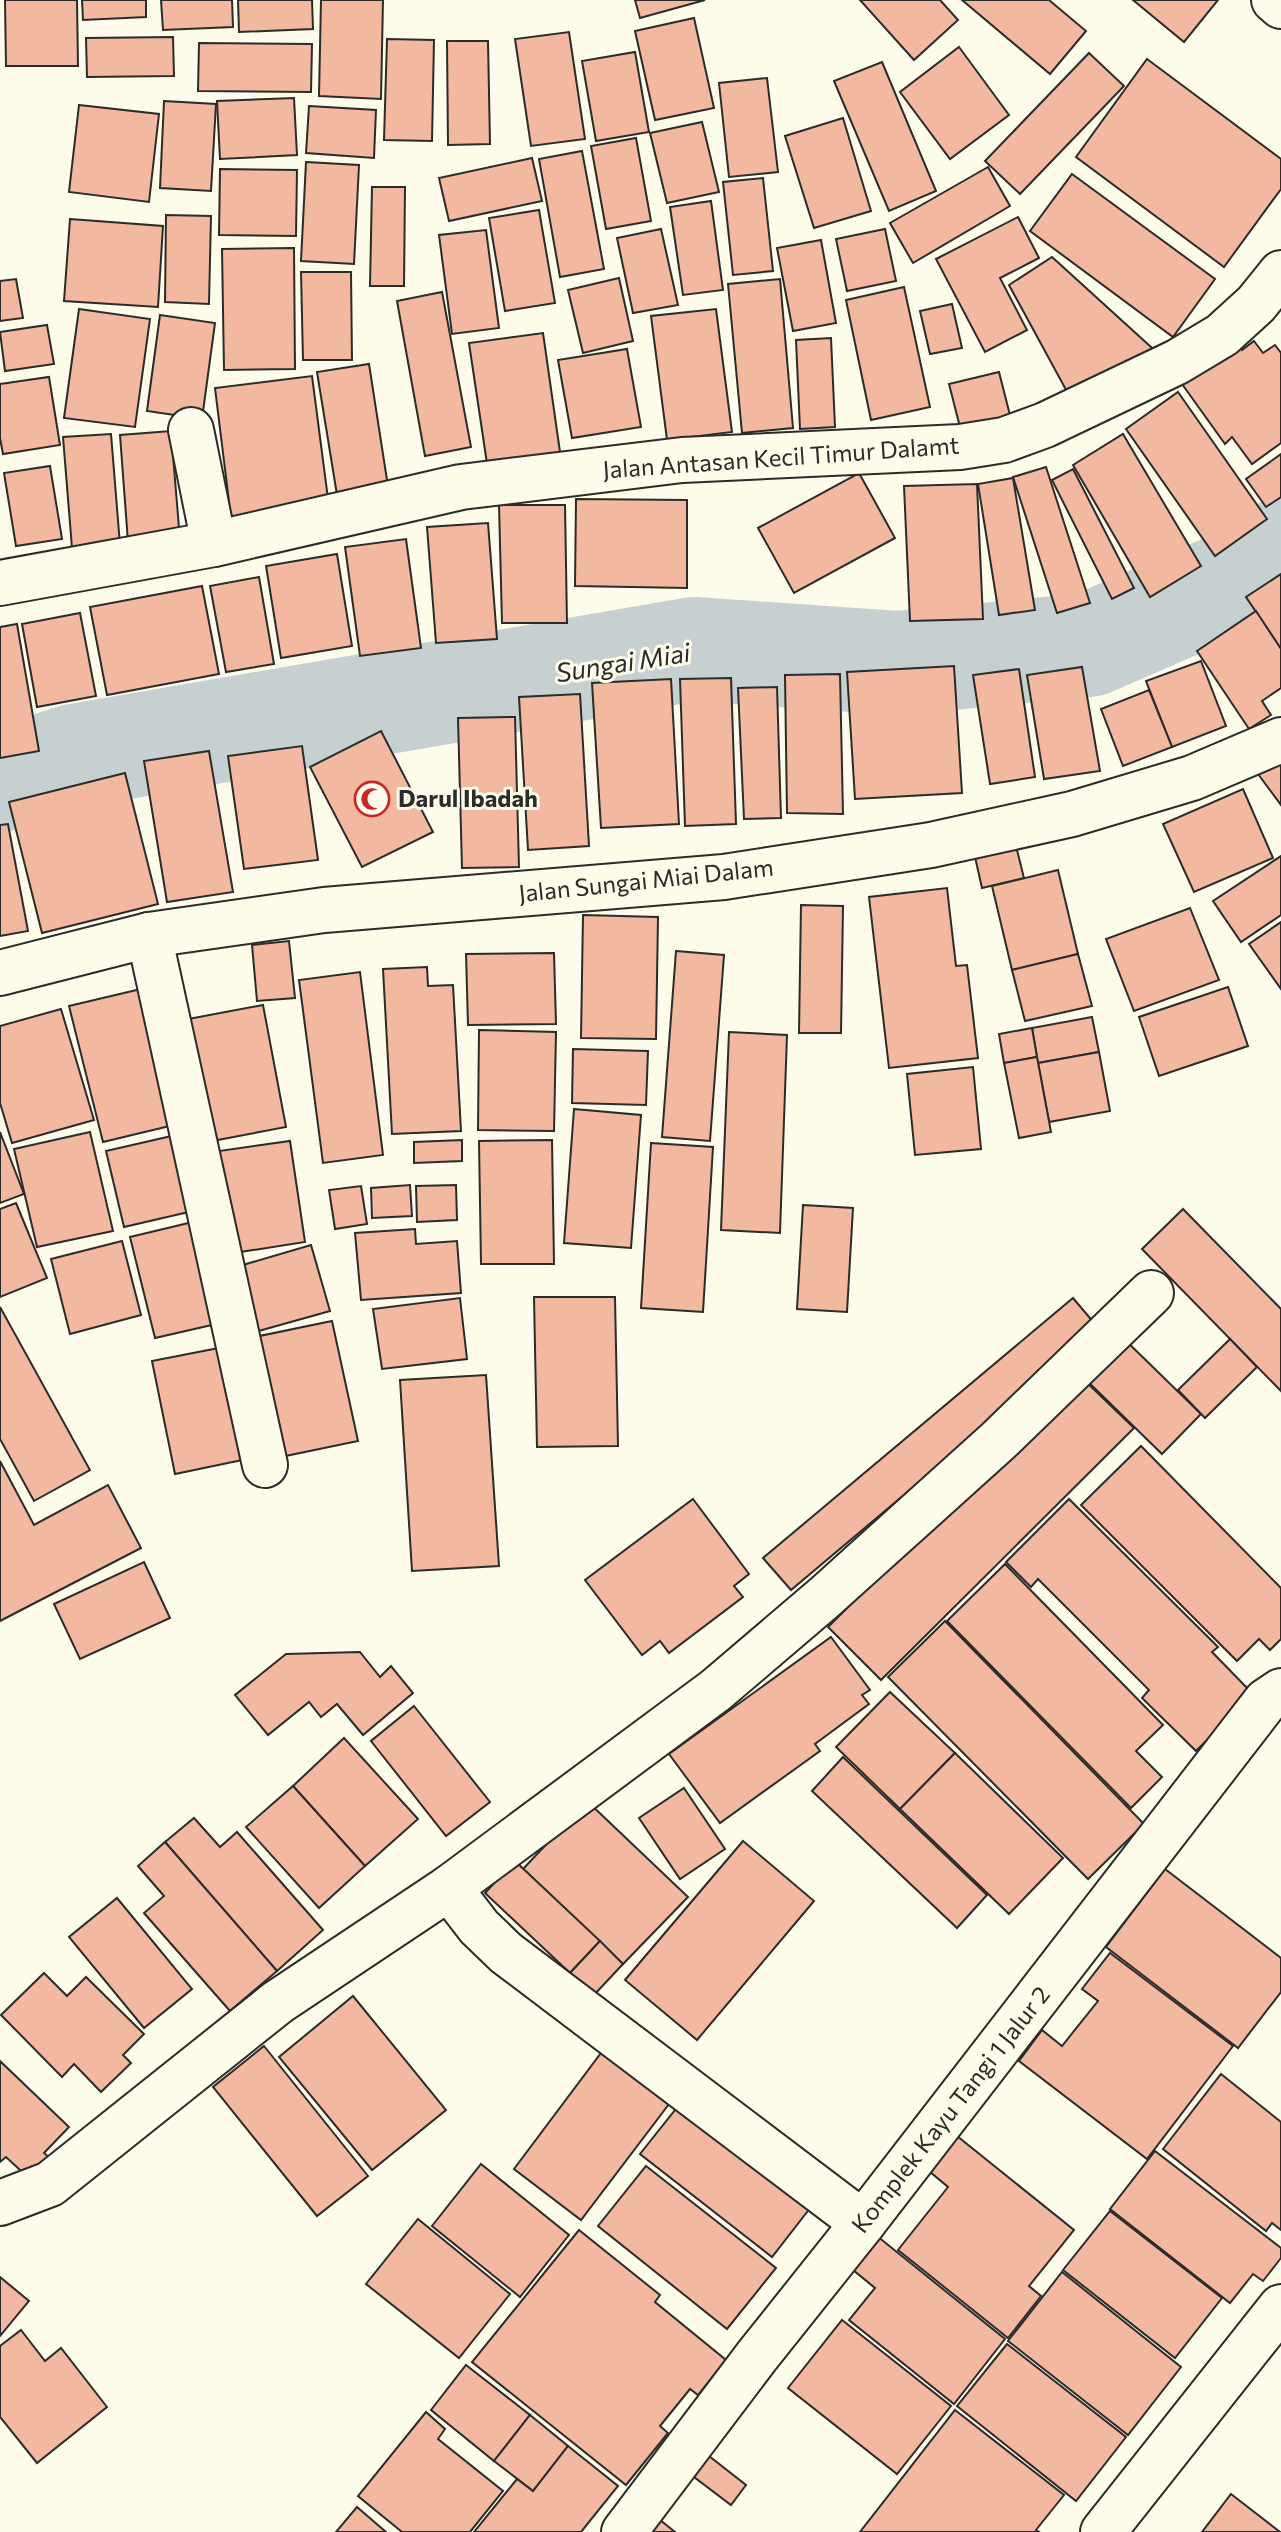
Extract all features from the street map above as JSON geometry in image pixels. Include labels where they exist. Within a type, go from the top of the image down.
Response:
[{"type":"street","points":[[1274,0],[1281,6]]},
{"type":"street","name":"Jalan Antasan Kecil Timur Dalamt","points":[[0,583],[214,544],[461,487],[682,460],[960,447],[1004,440],[1045,425],[1188,355],[1222,335],[1256,304],[1281,273]]},
{"type":"street","points":[[191,430],[214,544]]},
{"type":"street","name":"Jalan Sungai Miai Dalam","points":[[0,973],[149,935],[324,910],[724,877],[931,845],[1072,814],[1192,778],[1281,740]]},
{"type":"street","points":[[149,935],[265,1465]]},
{"type":"street","points":[[0,2203],[50,2184],[278,2002],[449,1888],[716,1690],[825,1597],[998,1441],[1151,1293]]},
{"type":"street","name":"Komplek Kayu Tangi 1 Jalur 2","points":[[624,2532],[1266,1701],[1281,1691]]},
{"type":"street","points":[[449,1888],[479,1927],[506,1953],[863,2223]]},
{"type":"street","points":[[1103,2532],[1281,2307]]},
{"type":"building","points":[[5,0],[77,0],[78,66],[6,66]]},
{"type":"building","points":[[82,0],[146,0],[146,17],[83,20]]},
{"type":"building","points":[[161,0],[232,0],[233,27],[163,30]]},
{"type":"building","points":[[238,0],[312,0],[313,29],[239,32]]},
{"type":"building","points":[[321,0],[383,0],[381,99],[319,96]]},
{"type":"building","points":[[635,0],[705,0],[640,18]]},
{"type":"building","points":[[860,0],[940,0],[958,20],[914,60]]},
{"type":"building","points":[[962,0],[1049,0],[1086,31],[1050,74]]},
{"type":"building","points":[[1133,0],[1218,0],[1184,42]]},
{"type":"building","points":[[694,18],[714,108],[655,120],[635,31]]},
{"type":"building","points":[[569,32],[585,139],[531,146],[515,39]]},
{"type":"building","points":[[173,37],[174,76],[87,77],[86,38]]},
{"type":"building","points":[[387,39],[434,40],[432,141],[384,140]]},
{"type":"building","points":[[447,41],[488,41],[490,144],[448,145]]},
{"type":"building","points":[[199,43],[312,44],[311,92],[198,91]]},
{"type":"building","points":[[959,47],[1009,115],[950,159],[900,92]]},
{"type":"building","points":[[635,52],[649,132],[596,141],[582,61]]},
{"type":"building","points":[[1089,53],[1124,86],[1020,194],[985,161]]},
{"type":"building","points":[[1147,59],[1281,159],[1281,189],[1224,267],[1076,157]]},
{"type":"building","points":[[882,62],[936,191],[889,211],[834,81]]},
{"type":"building","points":[[767,78],[778,172],[729,177],[719,83]]},
{"type":"building","points":[[294,98],[297,155],[220,159],[217,101]]},
{"type":"building","points":[[164,101],[216,104],[211,191],[160,188]]},
{"type":"building","points":[[79,105],[159,114],[149,202],[69,192]]},
{"type":"building","points":[[309,106],[376,110],[374,158],[306,153]]},
{"type":"building","points":[[843,118],[871,211],[814,228],[785,136]]},
{"type":"building","points":[[702,122],[719,192],[667,203],[650,133]]},
{"type":"building","points":[[636,138],[651,221],[606,229],[591,146]]},
{"type":"building","points":[[582,151],[604,269],[560,277],[539,159]]},
{"type":"building","points":[[532,158],[542,201],[449,221],[439,178]]},
{"type":"building","points":[[306,162],[359,165],[354,264],[301,261]]},
{"type":"building","points":[[988,167],[1010,206],[913,263],[890,223]]},
{"type":"building","points":[[220,169],[297,170],[296,236],[219,235]]},
{"type":"building","points":[[1072,174],[1215,279],[1173,337],[1030,231]]},
{"type":"building","points":[[763,178],[773,271],[733,275],[723,182]]},
{"type":"building","points":[[372,187],[405,187],[404,286],[370,286]]},
{"type":"building","points":[[711,201],[723,290],[683,295],[670,207]]},
{"type":"building","points":[[539,210],[555,303],[505,311],[489,218]]},
{"type":"building","points":[[166,215],[211,216],[209,304],[165,302]]},
{"type":"building","points":[[1018,217],[1039,258],[1000,278],[1027,330],[985,352],[936,259]]},
{"type":"building","points":[[70,219],[163,226],[158,307],[64,301]]},
{"type":"building","points":[[661,229],[678,305],[633,313],[617,238]]},
{"type":"building","points":[[885,229],[896,281],[847,291],[836,239]]},
{"type":"building","points":[[486,230],[499,328],[452,334],[439,235]]},
{"type":"building","points":[[821,240],[836,323],[793,331],[777,248]]},
{"type":"building","points":[[294,248],[295,369],[224,370],[222,249]]},
{"type":"building","points":[[1052,257],[1162,357],[1071,399],[1009,285]]},
{"type":"building","points":[[301,272],[351,272],[352,360],[303,360]]},
{"type":"building","points":[[619,278],[633,341],[583,353],[568,290]]},
{"type":"building","points":[[16,279],[23,318],[0,321],[0,281]]},
{"type":"building","points":[[780,279],[793,428],[742,433],[728,284]]},
{"type":"building","points":[[904,287],[930,407],[871,420],[846,300]]},
{"type":"building","points":[[442,292],[471,447],[425,456],[397,301]]},
{"type":"building","points":[[952,304],[962,348],[930,354],[920,311]]},
{"type":"building","points":[[79,309],[150,319],[135,427],[64,418]]},
{"type":"building","points":[[716,309],[732,432],[667,440],[651,316]]},
{"type":"building","points":[[160,315],[215,323],[202,419],[147,411]]},
{"type":"building","points":[[47,325],[54,364],[5,371],[0,332]]},
{"type":"building","points":[[543,333],[562,466],[489,477],[469,343]]},
{"type":"building","points":[[831,338],[835,427],[800,429],[796,340]]},
{"type":"building","points":[[1254,341],[1263,353],[1275,345],[1281,353],[1281,443],[1252,464],[1232,437],[1225,444],[1182,384],[1238,343],[1242,350]]},
{"type":"building","points":[[627,349],[641,427],[572,438],[558,360]]},
{"type":"building","points":[[369,364],[389,493],[338,501],[317,372]]},
{"type":"building","points":[[999,372],[1012,423],[962,435],[949,384]]},
{"type":"building","points":[[312,376],[330,514],[232,526],[215,388]]},
{"type":"building","points":[[49,377],[60,445],[3,454],[0,384]]},
{"type":"building","points":[[1178,392],[1267,519],[1215,556],[1126,429]]},
{"type":"building","points":[[171,431],[180,540],[128,542],[120,435]]},
{"type":"building","points":[[111,434],[120,545],[72,548],[63,437]]},
{"type":"building","points":[[1123,434],[1201,566],[1150,597],[1073,465]]},
{"type":"building","points":[[1281,454],[1281,497],[1266,507],[1246,479]]},
{"type":"building","points":[[50,466],[62,539],[16,546],[4,473]]},
{"type":"building","points":[[1046,467],[1090,603],[1057,613],[1013,477]]},
{"type":"building","points":[[1073,469],[1134,588],[1112,599],[1052,480]]},
{"type":"building","points":[[859,473],[895,538],[794,593],[758,528]]},
{"type":"building","points":[[1013,478],[1035,610],[999,615],[978,484]]},
{"type":"building","points":[[977,484],[983,619],[910,621],[904,486]]},
{"type":"building","points":[[576,499],[687,500],[687,588],[575,586]]},
{"type":"building","points":[[499,505],[565,505],[567,623],[502,623]]},
{"type":"building","points":[[488,523],[497,639],[436,643],[427,527]]},
{"type":"building","points":[[406,539],[421,648],[360,656],[345,547]]},
{"type":"building","points":[[337,554],[352,646],[281,658],[266,566]]},
{"type":"building","points":[[1281,574],[1281,649],[1246,597]]},
{"type":"building","points":[[259,577],[274,664],[226,672],[210,586]]},
{"type":"building","points":[[202,586],[219,674],[107,695],[90,607]]},
{"type":"building","points":[[1256,611],[1281,649],[1281,688],[1262,701],[1271,715],[1249,729],[1197,651]]},
{"type":"building","points":[[80,613],[96,696],[37,707],[22,624]]},
{"type":"building","points":[[17,624],[39,751],[0,758],[0,627]]},
{"type":"building","points":[[1201,661],[1226,726],[1172,747],[1146,681]]},
{"type":"building","points":[[954,666],[962,793],[855,799],[847,672]]},
{"type":"building","points":[[1082,667],[1100,771],[1044,779],[1027,675]]},
{"type":"building","points":[[1019,669],[1035,777],[990,784],[973,675]]},
{"type":"building","points":[[840,674],[843,814],[787,813],[785,675]]},
{"type":"building","points":[[731,678],[736,824],[685,826],[680,679]]},
{"type":"building","points":[[671,679],[679,824],[601,828],[592,683]]},
{"type":"building","points":[[777,687],[781,818],[744,819],[738,688]]},
{"type":"building","points":[[1149,690],[1172,747],[1123,766],[1101,709]]},
{"type":"building","points":[[580,694],[589,846],[528,850],[519,697]]},
{"type":"building","points":[[515,717],[519,867],[462,868],[458,718]]},
{"type":"building","name":"Darul Ibadah","points":[[381,731],[433,832],[362,867],[310,767]]},
{"type":"building","points":[[302,746],[318,860],[244,869],[228,756]]},
{"type":"building","points":[[209,751],[233,892],[167,902],[144,761]]},
{"type":"building","points":[[1281,757],[1281,805],[1258,774]]},
{"type":"building","points":[[125,773],[158,904],[42,933],[9,802]]},
{"type":"building","points":[[1243,789],[1273,858],[1194,892],[1163,824]]},
{"type":"building","points":[[8,824],[28,931],[0,936],[0,825]]},
{"type":"building","points":[[1014,838],[1024,878],[982,888],[973,848]]},
{"type":"building","points":[[1281,856],[1281,915],[1241,942],[1213,901]]},
{"type":"building","points":[[1058,870],[1078,954],[1012,970],[992,886]]},
{"type":"building","points":[[947,888],[956,966],[967,965],[978,1058],[889,1068],[869,897]]},
{"type":"building","points":[[801,905],[843,906],[841,1033],[799,1033]]},
{"type":"building","points":[[1190,908],[1219,980],[1134,1011],[1106,939]]},
{"type":"building","points":[[583,915],[658,917],[656,1039],[581,1038]]},
{"type":"building","points":[[1281,922],[1281,989],[1249,944]]},
{"type":"building","points":[[289,941],[295,998],[257,1001],[252,945]]},
{"type":"building","points":[[676,951],[724,955],[710,1141],[662,1137]]},
{"type":"building","points":[[554,953],[556,1024],[468,1025],[466,954]]},
{"type":"building","points":[[1078,954],[1092,1006],[1025,1021],[1012,970]]},
{"type":"building","points":[[427,967],[428,986],[453,985],[461,1131],[392,1134],[383,969]]},
{"type":"building","points":[[360,972],[383,1155],[323,1163],[299,980]]},
{"type":"building","points":[[1228,987],[1248,1046],[1159,1076],[1139,1017]]},
{"type":"building","points":[[145,988],[178,1124],[103,1142],[69,1006]]},
{"type":"building","points":[[263,1005],[286,1127],[207,1142],[183,1020]]},
{"type":"building","points":[[61,1009],[94,1120],[12,1143],[0,1103],[0,1026]]},
{"type":"building","points":[[1092,1017],[1099,1052],[1038,1063],[1032,1028]]},
{"type":"building","points":[[1032,1028],[1037,1057],[1004,1063],[999,1034]]},
{"type":"building","points":[[479,1030],[556,1032],[554,1131],[478,1130]]},
{"type":"building","points":[[729,1032],[787,1035],[780,1233],[721,1230]]},
{"type":"building","points":[[573,1049],[648,1051],[646,1105],[572,1103]]},
{"type":"building","points":[[1099,1052],[1110,1111],[1049,1122],[1038,1063]]},
{"type":"building","points":[[1037,1057],[1051,1132],[1019,1138],[1004,1063]]},
{"type":"building","points":[[973,1067],[981,1149],[915,1155],[907,1074]]},
{"type":"building","points":[[574,1109],[641,1115],[631,1248],[564,1243]]},
{"type":"building","points":[[0,1132],[24,1194],[0,1203]]},
{"type":"building","points":[[90,1132],[113,1231],[37,1247],[14,1149]]},
{"type":"building","points":[[176,1135],[193,1211],[124,1227],[106,1151]]},
{"type":"building","points":[[462,1140],[462,1161],[414,1163],[414,1142]]},
{"type":"building","points":[[552,1140],[554,1264],[481,1264],[479,1141]]},
{"type":"building","points":[[290,1141],[305,1242],[234,1253],[219,1151]]},
{"type":"building","points":[[651,1143],[713,1147],[703,1312],[641,1308]]},
{"type":"building","points":[[410,1185],[412,1216],[372,1218],[371,1188]]},
{"type":"building","points":[[456,1185],[457,1220],[417,1222],[416,1186]]},
{"type":"building","points":[[361,1186],[367,1224],[335,1229],[329,1190]]},
{"type":"building","points":[[16,1203],[47,1278],[0,1297],[0,1209]]},
{"type":"building","points":[[803,1205],[853,1208],[847,1312],[797,1309]]},
{"type":"building","points":[[1183,1209],[1281,1309],[1281,1391],[1142,1249]]},
{"type":"building","points":[[201,1220],[225,1322],[155,1338],[130,1237]]},
{"type":"building","points":[[415,1229],[416,1244],[457,1241],[461,1293],[361,1300],[355,1233]]},
{"type":"building","points":[[122,1241],[141,1315],[70,1334],[51,1259]]},
{"type":"building","points":[[311,1245],[330,1311],[255,1332],[236,1267]]},
{"type":"building","points":[[534,1297],[615,1297],[618,1446],[537,1447]]},
{"type":"building","points":[[460,1298],[467,1359],[382,1369],[373,1309]]},
{"type":"building","points":[[1073,1298],[1100,1330],[791,1590],[763,1558]]},
{"type":"building","points":[[0,1307],[90,1470],[34,1501],[0,1439]]},
{"type":"building","points":[[332,1321],[358,1441],[271,1459],[245,1339]]},
{"type":"building","points":[[1118,1333],[1201,1414],[1162,1454],[1078,1372]]},
{"type":"building","points":[[1230,1339],[1257,1367],[1205,1418],[1178,1390]]},
{"type":"building","points":[[229,1346],[252,1458],[175,1474],[152,1361]]},
{"type":"building","points":[[486,1375],[499,1566],[412,1571],[400,1380]]},
{"type":"building","points":[[1080,1376],[1134,1428],[881,1680],[828,1627]]},
{"type":"building","points":[[1141,1446],[1281,1588],[1281,1639],[1270,1650],[1259,1639],[1237,1661],[1081,1505]]},
{"type":"building","points":[[0,1461],[34,1525],[108,1485],[141,1548],[0,1621]]},
{"type":"building","points":[[693,1499],[749,1574],[734,1586],[743,1597],[669,1653],[660,1641],[642,1655],[585,1580]]},
{"type":"building","points":[[1069,1499],[1218,1647],[1212,1652],[1253,1694],[1196,1751],[1142,1698],[1149,1690],[1038,1579],[1031,1587],[1006,1562]]},
{"type":"building","points":[[144,1562],[170,1618],[80,1659],[54,1604]]},
{"type":"building","points":[[1005,1564],[1163,1725],[1136,1751],[1162,1777],[1131,1808],[947,1621]]},
{"type":"building","points":[[945,1621],[1144,1824],[1088,1879],[888,1677]]},
{"type":"building","points":[[831,1637],[870,1690],[862,1695],[869,1704],[815,1744],[820,1751],[720,1823],[669,1754]]},
{"type":"building","points":[[360,1652],[380,1677],[391,1666],[413,1693],[363,1735],[337,1704],[321,1717],[309,1702],[268,1735],[235,1695],[286,1654]]},
{"type":"building","points":[[890,1692],[955,1753],[900,1809],[836,1747]]},
{"type":"building","points":[[414,1706],[490,1802],[446,1836],[371,1741]]},
{"type":"building","points":[[344,1738],[418,1819],[365,1866],[293,1786]]},
{"type":"building","points":[[955,1753],[1063,1858],[1009,1914],[900,1809]]},
{"type":"building","points":[[843,1757],[987,1895],[957,1928],[812,1791]]},
{"type":"building","points":[[293,1786],[365,1866],[319,1908],[246,1827]]},
{"type":"building","points":[[684,1788],[725,1849],[680,1879],[639,1818]]},
{"type":"building","points":[[587,1801],[688,1897],[623,1964],[523,1869]]},
{"type":"building","points":[[194,1818],[220,1847],[237,1832],[323,1930],[277,1971],[165,1842]]},
{"type":"building","points":[[743,1841],[814,1901],[697,2040],[625,1980]]},
{"type":"building","points":[[165,1842],[277,1971],[230,2011],[144,1913],[164,1896],[138,1866]]},
{"type":"building","points":[[515,1861],[600,1941],[570,1973],[485,1893]]},
{"type":"building","points":[[1165,1869],[1281,1958],[1281,1992],[1238,2048],[1106,1947]]},
{"type":"building","points":[[117,1898],[192,1989],[144,2028],[69,1937]]},
{"type":"building","points":[[600,1941],[623,1964],[593,1996],[570,1973]]},
{"type":"building","points":[[1110,1953],[1233,2046],[1147,2159],[1019,2061],[1042,2030],[1062,2046],[1098,2001],[1082,1989]]},
{"type":"building","points":[[44,1973],[67,1996],[86,1977],[144,2034],[123,2055],[131,2063],[101,2092],[74,2064],[62,2077],[1,2015]]},
{"type":"building","points":[[353,1996],[446,2110],[372,2170],[279,2057]]},
{"type":"building","points":[[264,2046],[368,2176],[317,2216],[213,2087]]},
{"type":"building","points":[[601,2053],[669,2104],[581,2220],[514,2169]]},
{"type":"building","points":[[0,2061],[69,2127],[44,2153],[52,2160],[32,2181],[6,2157],[0,2162]]},
{"type":"building","points":[[1221,2074],[1281,2122],[1281,2230],[1272,2223],[1266,2231],[1163,2149]]},
{"type":"building","points":[[683,2100],[814,2203],[772,2257],[640,2154]]},
{"type":"building","points":[[957,2136],[1074,2230],[1029,2286],[1041,2296],[1008,2338],[898,2250],[948,2187],[929,2171]]},
{"type":"building","points":[[1155,2151],[1281,2248],[1281,2258],[1263,2281],[1253,2274],[1230,2303],[1110,2209]]},
{"type":"building","points":[[481,2164],[569,2235],[520,2297],[432,2226]]},
{"type":"building","points":[[646,2166],[776,2268],[727,2329],[598,2226]]},
{"type":"building","points":[[1110,2211],[1222,2298],[1175,2358],[1063,2270]]},
{"type":"building","points":[[418,2219],[510,2294],[459,2358],[366,2284]]},
{"type":"building","points":[[579,2230],[660,2295],[655,2302],[726,2360],[698,2395],[690,2389],[660,2426],[668,2433],[626,2485],[472,2362]]},
{"type":"building","points":[[872,2232],[1005,2339],[954,2404],[849,2320],[875,2288],[847,2265]]},
{"type":"building","points":[[1062,2272],[1181,2367],[1128,2435],[1008,2341]]},
{"type":"building","points":[[0,2277],[29,2301],[0,2336]]},
{"type":"building","points":[[842,2320],[951,2406],[897,2474],[788,2388]]},
{"type":"building","points":[[21,2330],[45,2361],[61,2348],[107,2407],[37,2463],[0,2417],[0,2346]]},
{"type":"building","points":[[1007,2344],[1126,2437],[1076,2501],[957,2406]]},
{"type":"building","points":[[466,2365],[530,2415],[494,2461],[431,2410]]},
{"type":"building","points":[[955,2410],[1064,2495],[1036,2530],[1039,2532],[860,2532]]},
{"type":"building","points":[[426,2412],[445,2429],[438,2439],[503,2491],[470,2532],[402,2532],[358,2496]]},
{"type":"building","points":[[530,2415],[568,2446],[533,2491],[494,2461]]},
{"type":"building","points":[[568,2446],[618,2486],[581,2532],[474,2532],[517,2479],[533,2491]]},
{"type":"building","points":[[709,2456],[746,2485],[731,2505],[694,2477]]},
{"type":"building","points":[[1231,2494],[1280,2532],[1202,2532]]},
{"type":"building","points":[[357,2507],[386,2532],[336,2532]]},
{"type":"building","points":[[654,2515],[675,2532],[640,2532]]},
{"type":"waterway","name":"Sungai Miai","points":[[0,780],[74,756],[694,649],[897,663],[1089,645],[1229,584],[1281,550]]},
{"type":"place","name":"Darul Ibadah","points":[[372,799]]}]
